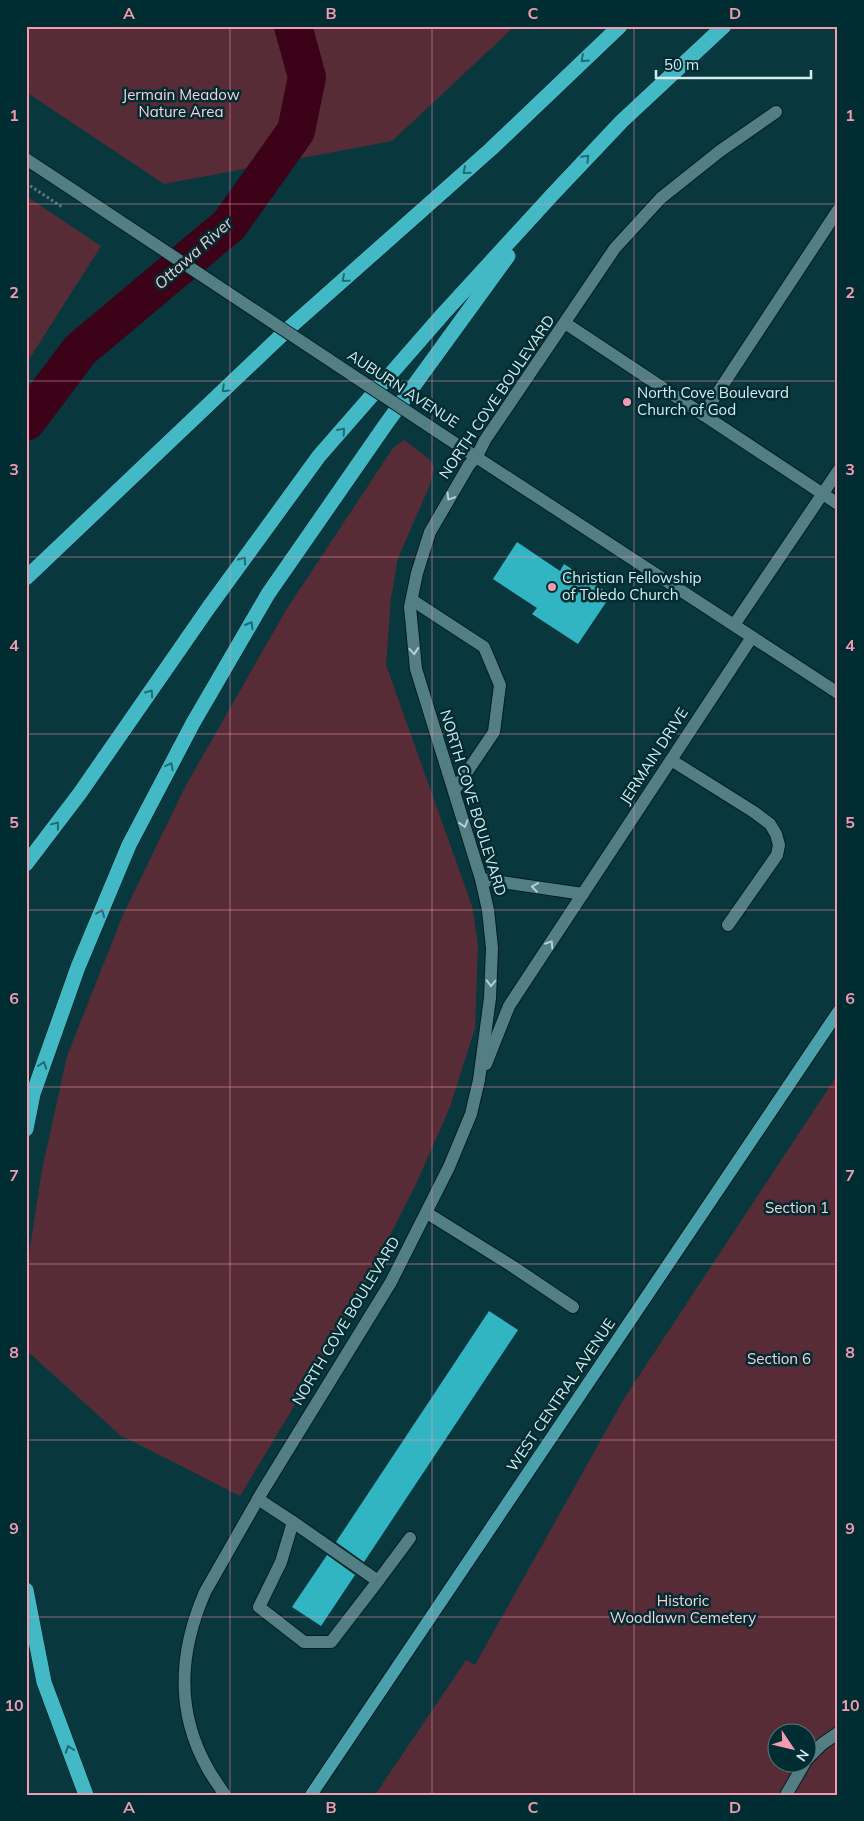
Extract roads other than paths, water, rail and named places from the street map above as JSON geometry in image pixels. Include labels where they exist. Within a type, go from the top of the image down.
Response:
[{"type":"highway","points":[[29,576],[288,329],[491,149],[620,26]]},
{"type":"highway","points":[[26,864],[80,793],[209,607],[319,456],[443,314],[553,194],[622,121],[724,26]]},
{"type":"highway","points":[[26,1129],[33,1094],[78,967],[129,845],[193,723],[274,586],[380,431],[553,194]]},
{"type":"highway","points":[[26,1590],[44,1682],[86,1795]]},
{"type":"main road","name":"WEST CENTRAL AVENUE","points":[[311,1795],[838,1012]]},
{"type":"street","name":"NORTH COVE BOULEVARD","points":[[225,1795],[208,1770],[191,1733],[186,1712],[184,1675],[185,1656],[190,1632],[205,1592],[258,1499],[392,1282],[449,1167],[471,1114],[479,1080],[490,998],[492,948],[488,910],[481,879],[416,669],[410,607],[417,573],[430,532],[485,440],[615,248],[661,198],[720,151],[776,112]]},
{"type":"street","name":"AUBURN AVENUE","points":[[26,159],[447,438],[838,693]]},
{"type":"street","points":[[703,415],[838,210]]},
{"type":"street","points":[[565,323],[838,504]]},
{"type":"street","points":[[734,625],[838,471]]},
{"type":"street","points":[[412,600],[484,647],[500,685],[494,732],[454,792]]},
{"type":"street","name":"JERMAIN DRIVE","points":[[479,1080],[509,1006],[752,637]]},
{"type":"street","points":[[671,760],[754,812],[770,824],[776,834],[779,845],[777,855],[728,925]]},
{"type":"street","points":[[481,879],[583,894]]},
{"type":"street","points":[[427,1213],[573,1307]]},
{"type":"street","points":[[258,1499],[378,1581]]},
{"type":"street","points":[[293,1522],[281,1562],[259,1607],[304,1642],[331,1642],[410,1538]]},
{"type":"street","points":[[816,1750],[838,1733]]},
{"type":"street","points":[[786,1795],[798,1774]]},
{"type":"waterway","name":"Ottawa River","points":[[26,422],[80,350],[229,225],[296,131],[307,77],[293,26]]},
{"type":"place","name":"North Cove Boulevard Church of God","points":[[627,402]]},
{"type":"place","name":"Christian Fellowship of Toledo Church","points":[[552,587]]},
{"type":"park label","name":"Jermain Meadow Nature Area","points":[[181,104]]},
{"type":"park label","name":"Section 1","points":[[797,1208]]},
{"type":"park label","name":"Section 6","points":[[779,1359]]},
{"type":"park label","name":"Historic Woodlawn Cemetery","points":[[683,1610]]}]
